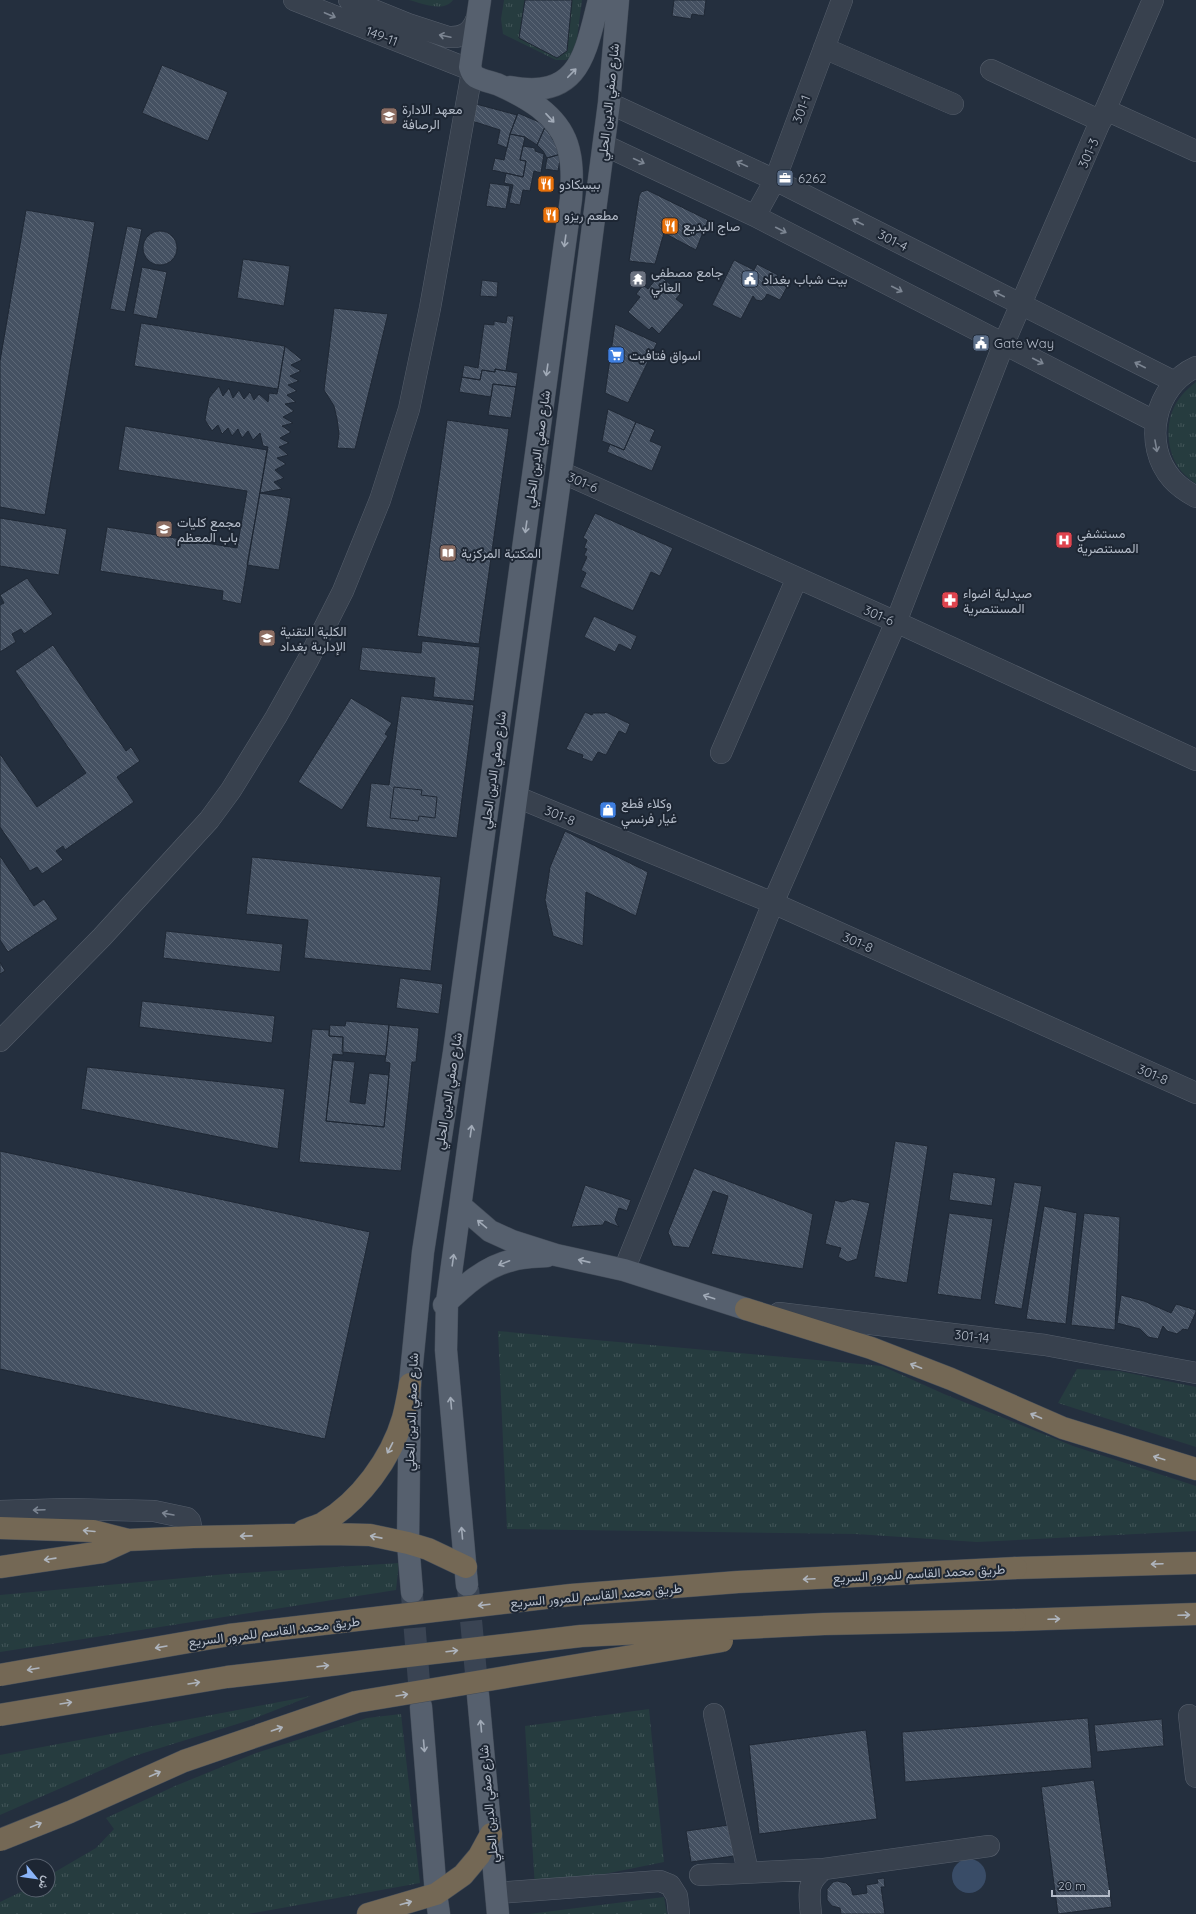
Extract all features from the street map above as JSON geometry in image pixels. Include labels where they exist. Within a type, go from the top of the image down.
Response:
[{"type":"highway","points":[[746,1309],[870,1348],[951,1379],[1063,1428],[1196,1469]]},
{"type":"highway","points":[[292,1535],[322,1523],[349,1502],[373,1478],[391,1449],[403,1418],[410,1384]]},
{"type":"highway","points":[[0,1528],[93,1531],[128,1540],[193,1536],[331,1534],[370,1535],[408,1543],[440,1554],[466,1576]]},
{"type":"highway","points":[[0,1567],[102,1552],[128,1540]]},
{"type":"highway","name":"طريق محمد القاسم للمرور السريع","points":[[0,1675],[229,1636],[571,1595],[738,1582],[1016,1568],[1196,1563]]},
{"type":"highway","points":[[0,1715],[227,1678],[581,1636],[824,1624],[1196,1614]]},
{"type":"highway","points":[[0,1840],[70,1812],[184,1761],[356,1702],[824,1624]]},
{"type":"highway","points":[[368,1914],[438,1904],[479,1856],[490,1834]]},
{"type":"main road","points":[[497,84],[534,90],[550,88],[564,81],[576,70],[584,56],[599,0]]},
{"type":"main road","name":"شارع صفي الدين الحلي","points":[[466,1576],[446,1350],[447,1302],[561,472],[604,145],[618,0]]},
{"type":"main road","points":[[471,71],[478,10]]},
{"type":"main road","name":"شارع صفي الدين الحلي","points":[[412,1592],[408,1543],[410,1384],[423,1252],[454,1052],[571,199],[571,156],[560,129],[548,115],[539,108],[512,91],[477,77],[471,71]]},
{"type":"main road","points":[[461,1206],[490,1230],[512,1241],[556,1255],[624,1270],[746,1309]]},
{"type":"main road","points":[[410,1384],[428,1332],[447,1302],[461,1288],[487,1270],[512,1260],[556,1255]]},
{"type":"main road","name":"شارع صفي الدين الحلي","points":[[478,1694],[497,1904]]},
{"type":"main road","points":[[421,1707],[438,1904]]},
{"type":"street","name":"149-11","points":[[294,0],[471,71]]},
{"type":"street","name":"149-11","points":[[349,0],[408,24],[454,38],[464,35],[474,27],[478,10]]},
{"type":"street","name":"301-1","points":[[755,216],[775,180],[842,0]]},
{"type":"street","name":"301-3","points":[[624,1270],[773,904],[896,622],[1004,343],[1153,0]]},
{"type":"street","points":[[824,48],[953,104]]},
{"type":"street","points":[[991,70],[1196,151]]},
{"type":"street","points":[[0,1041],[102,937],[209,820],[231,790],[276,717],[344,591],[380,500],[409,409],[430,308],[471,71]]},
{"type":"street","name":"301-4","points":[[609,103],[775,180],[1175,382]]},
{"type":"street","points":[[604,145],[755,216],[1156,422]]},
{"type":"street","points":[[1196,367],[1175,382],[1159,407],[1155,437],[1157,452],[1163,466],[1171,478],[1181,489],[1196,497]]},
{"type":"street","name":"301-6","points":[[561,472],[896,622],[1196,760]]},
{"type":"street","points":[[720,753],[797,578]]},
{"type":"street","name":"301-8","points":[[516,797],[773,904],[1196,1093]]},
{"type":"street","name":"301-14","points":[[746,1309],[1045,1345],[1195,1372]]},
{"type":"street","points":[[0,1511],[67,1509],[154,1511],[187,1518],[190,1521],[193,1536]]},
{"type":"street","points":[[714,1714],[748,1872]]},
{"type":"street","points":[[1189,1715],[1196,1777]]},
{"type":"street","points":[[700,1875],[824,1869],[989,1846]]},
{"type":"street","points":[[811,1914],[808,1891],[814,1877],[824,1869]]},
{"type":"street","points":[[497,1904],[660,1881],[670,1885],[677,1896],[679,1914]]},
{"type":"green space","points":[[409,0],[453,0],[449,4],[438,7]]},
{"type":"green space","points":[[504,0],[582,0],[575,54],[566,60],[556,60],[503,34],[501,19]]},
{"type":"green space","points":[[1196,382],[1196,484],[1182,472],[1176,463],[1169,444],[1168,433],[1169,423],[1176,403],[1185,391]]},
{"type":"green space","points":[[498,1331],[882,1366],[944,1394],[1073,1446],[1196,1486],[1196,1531],[977,1542],[856,1534],[507,1529]]},
{"type":"green space","points":[[1077,1369],[1119,1371],[1196,1387],[1196,1447],[1058,1403]]},
{"type":"green space","points":[[399,1563],[396,1590],[0,1652],[0,1595],[227,1574]]},
{"type":"green space","points":[[311,1696],[250,1720],[131,1757],[0,1815],[0,1755]]},
{"type":"green space","points":[[649,1709],[664,1862],[535,1888],[525,1726]]},
{"type":"green space","points":[[401,1714],[420,1883],[248,1914],[0,1914],[0,1902],[16,1894],[16,1898],[56,1898],[56,1871],[96,1848],[114,1829],[106,1818],[175,1786],[256,1753],[367,1718]]},
{"type":"green space","points":[[664,1897],[667,1914],[529,1914]]},
{"type":"water","points":[[966,1859],[972,1859],[981,1864],[985,1870],[985,1882],[981,1888],[972,1893],[966,1893],[957,1888],[952,1879],[952,1873],[957,1864]]},
{"type":"building","points":[[525,0],[572,0],[567,51],[557,58],[519,38]]},
{"type":"building","points":[[674,0],[706,0],[704,16],[692,14],[691,19],[672,16]]},
{"type":"building","points":[[162,65],[228,92],[208,141],[142,113]]},
{"type":"building","points":[[476,104],[517,115],[507,148],[497,144],[500,130],[469,120]]},
{"type":"building","points":[[518,113],[539,122],[545,127],[537,145],[525,137],[510,134]]},
{"type":"building","points":[[545,127],[561,154],[547,158],[537,145]]},
{"type":"building","points":[[510,134],[525,137],[520,160],[526,161],[523,177],[492,170],[495,158],[504,160]]},
{"type":"building","points":[[523,146],[535,148],[535,151],[544,154],[541,173],[534,171],[530,191],[523,190],[520,205],[509,203],[513,185],[504,183],[506,173],[523,177],[526,161],[520,160]]},
{"type":"building","points":[[561,154],[558,171],[545,169],[547,158]]},
{"type":"building","points":[[490,183],[510,186],[506,209],[486,206]]},
{"type":"building","name":"صاج البديع","points":[[647,190],[708,220],[696,250],[664,233],[655,264],[629,261],[639,196],[641,192]]},
{"type":"building","points":[[26,210],[95,222],[45,515],[0,507],[0,361]]},
{"type":"building","points":[[127,226],[142,229],[125,312],[110,309]]},
{"type":"building","points":[[160,231],[172,236],[177,248],[172,260],[160,265],[148,260],[143,248],[148,236]]},
{"type":"building","points":[[243,259],[290,266],[284,306],[237,298]]},
{"type":"building","points":[[734,260],[754,270],[757,264],[778,275],[775,281],[787,287],[780,300],[767,294],[761,301],[756,300],[753,296],[741,319],[712,305]]},
{"type":"building","points":[[142,267],[167,272],[157,319],[133,314]]},
{"type":"building","points":[[659,275],[681,293],[676,299],[684,305],[659,334],[652,327],[649,330],[628,312],[640,297],[636,294],[643,285],[648,289]]},
{"type":"building","points":[[482,280],[498,282],[497,297],[480,296]]},
{"type":"building","points":[[334,308],[388,314],[355,449],[337,448],[339,434],[337,419],[334,406],[324,390]]},
{"type":"building","points":[[507,316],[514,316],[506,371],[495,369],[495,372],[482,370],[480,380],[462,377],[464,365],[478,368],[484,324],[494,325],[494,321],[506,323]]},
{"type":"building","points":[[141,323],[285,346],[278,389],[134,366]]},
{"type":"building","points":[[615,324],[657,343],[628,403],[605,393]]},
{"type":"building","points":[[285,346],[302,360],[291,365],[301,371],[290,376],[299,381],[288,385],[297,391],[287,395],[296,402],[285,404],[294,411],[283,417],[293,423],[282,426],[291,432],[280,438],[289,443],[279,447],[288,455],[277,458],[286,464],[275,470],[284,478],[274,482],[282,489],[260,493],[268,447],[263,446],[260,433],[253,440],[248,431],[242,438],[238,429],[232,436],[228,428],[222,434],[218,425],[212,431],[205,420],[209,398],[219,386],[223,396],[229,388],[233,398],[239,390],[244,399],[250,392],[254,400],[259,394],[268,402],[269,393],[277,394]]},
{"type":"building","points":[[495,369],[518,373],[516,387],[493,384],[491,397],[459,392],[462,377],[480,380],[482,370],[495,372]]},
{"type":"building","points":[[493,384],[516,387],[511,418],[488,415]]},
{"type":"building","points":[[608,409],[636,422],[624,450],[602,441]]},
{"type":"building","points":[[447,420],[509,429],[479,644],[417,636]]},
{"type":"building","points":[[636,422],[655,430],[650,441],[662,446],[652,471],[607,452],[610,444],[624,450]]},
{"type":"building","points":[[125,426],[267,450],[241,604],[222,600],[223,591],[100,571],[107,527],[237,548],[247,491],[118,470]]},
{"type":"building","points":[[260,493],[291,498],[279,570],[247,565]]},
{"type":"building","points":[[595,513],[673,548],[660,576],[651,572],[633,611],[580,587],[586,573],[581,570],[587,557],[584,555],[587,549],[584,548],[587,540],[583,538]]},
{"type":"building","points":[[0,518],[67,529],[59,575],[0,566]]},
{"type":"building","points":[[27,578],[53,614],[24,634],[21,629],[12,634],[16,642],[0,652],[0,605],[4,603],[0,595]]},
{"type":"building","points":[[594,616],[637,636],[631,650],[619,644],[615,652],[584,637]]},
{"type":"building","points":[[422,641],[480,647],[474,701],[433,697],[435,678],[359,670],[362,647],[421,653]]},
{"type":"building","points":[[53,645],[126,751],[131,747],[140,761],[117,777],[134,802],[65,850],[63,846],[56,851],[63,860],[42,874],[37,867],[30,871],[0,827],[0,754],[37,807],[86,773],[15,671]]},
{"type":"building","points":[[401,696],[474,705],[457,838],[366,827],[371,783],[389,785]]},
{"type":"building","points":[[351,698],[392,723],[385,734],[388,736],[342,810],[298,782]]},
{"type":"building","points":[[585,712],[592,715],[593,713],[606,712],[630,724],[626,734],[619,731],[606,755],[598,752],[592,762],[582,758],[583,755],[566,749]]},
{"type":"building","points":[[394,787],[422,790],[421,795],[437,797],[435,818],[419,816],[418,821],[390,818]]},
{"type":"building","points":[[565,831],[648,872],[636,916],[586,892],[583,946],[553,936],[545,900],[550,867]]},
{"type":"building","points":[[0,856],[34,906],[44,899],[58,919],[8,952],[0,940]]},
{"type":"building","points":[[252,857],[441,877],[431,971],[304,958],[308,920],[246,914]]},
{"type":"building","points":[[166,931],[283,944],[280,972],[163,958]]},
{"type":"building","points":[[0,962],[5,971],[0,974]]},
{"type":"building","points":[[400,978],[443,984],[439,1014],[396,1008]]},
{"type":"building","points":[[142,1001],[275,1016],[272,1043],[139,1027]]},
{"type":"building","points":[[346,1021],[389,1025],[386,1056],[342,1052],[343,1037],[329,1036],[330,1025],[345,1026]]},
{"type":"building","points":[[389,1025],[419,1028],[416,1062],[412,1062],[401,1171],[299,1162],[312,1029],[329,1030],[329,1036],[343,1037],[343,1055],[333,1054],[326,1121],[384,1127],[390,1063],[385,1062]]},
{"type":"building","points":[[333,1060],[355,1062],[350,1102],[365,1104],[369,1073],[389,1075],[384,1127],[326,1121]]},
{"type":"building","points":[[87,1067],[285,1089],[278,1149],[81,1109]]},
{"type":"building","points":[[895,1141],[928,1146],[907,1283],[874,1277]]},
{"type":"building","points":[[0,1151],[370,1232],[325,1439],[0,1369]]},
{"type":"building","points":[[694,1168],[813,1214],[803,1269],[711,1254],[728,1196],[713,1191],[689,1248],[673,1246],[668,1232]]},
{"type":"building","points":[[953,1172],[996,1178],[992,1206],[949,1200]]},
{"type":"building","points":[[1014,1182],[1042,1186],[1022,1309],[994,1304]]},
{"type":"building","points":[[585,1185],[631,1200],[627,1211],[619,1208],[615,1220],[619,1227],[605,1221],[603,1225],[571,1227]]},
{"type":"building","points":[[852,1199],[870,1203],[857,1259],[848,1262],[838,1257],[841,1248],[825,1244],[835,1200],[842,1202]]},
{"type":"building","points":[[1044,1206],[1077,1213],[1066,1324],[1026,1319]]},
{"type":"building","points":[[949,1213],[993,1219],[981,1300],[937,1294]]},
{"type":"building","points":[[1084,1213],[1120,1217],[1115,1330],[1071,1325]]},
{"type":"building","points":[[1121,1295],[1144,1301],[1171,1313],[1176,1304],[1196,1310],[1196,1312],[1188,1330],[1183,1329],[1177,1334],[1167,1331],[1163,1326],[1158,1339],[1148,1337],[1140,1329],[1117,1323]]},
{"type":"building","points":[[1088,1718],[1092,1768],[905,1782],[902,1732]]},
{"type":"building","points":[[1162,1719],[1164,1746],[1097,1752],[1094,1725]]},
{"type":"building","points":[[866,1730],[877,1819],[759,1834],[749,1745]]},
{"type":"building","points":[[1094,1780],[1112,1907],[1058,1914],[1041,1787]]},
{"type":"building","points":[[729,1825],[734,1856],[691,1862],[686,1831]]},
{"type":"building","points":[[884,1878],[885,1887],[881,1887],[885,1914],[841,1914],[840,1908],[832,1906],[827,1900],[827,1889],[833,1882],[837,1881],[846,1883],[851,1888],[853,1895],[867,1893],[866,1885],[878,1883],[877,1879]]},
{"type":"tunnel","points":[[468,1588],[478,1695]]},
{"type":"tunnel","points":[[412,1595],[421,1707]]},
{"type":"place","name":"معهد الادارة الرصافة","points":[[389,116]]},
{"type":"place","name":"6262","points":[[785,178]]},
{"type":"place","name":"بيسكادو","points":[[546,184]]},
{"type":"place","name":"مطعم ريزو","points":[[551,215]]},
{"type":"place","name":"صاج البديع","points":[[670,226]]},
{"type":"place","name":"جامع مصطفى العاني","points":[[638,279]]},
{"type":"place","name":"بيت شباب بغداد","points":[[750,279]]},
{"type":"place","name":"Gate Way","points":[[981,343]]},
{"type":"place","name":"اسواق فتافيت","points":[[616,355]]},
{"type":"place","name":"مجمع كليات باب المعظم","points":[[164,529]]},
{"type":"place","name":"مستشفى المستنصرية","points":[[1064,540]]},
{"type":"place","name":"المكتبة المركزية","points":[[448,553]]},
{"type":"place","name":"صيدلية اضواء المستنصرية","points":[[950,600]]},
{"type":"place","name":"الكلية التقنية الإدارية بغداد","points":[[267,638]]},
{"type":"place","name":"وكلاء قطع غيار فرنسي","points":[[608,810]]}]
